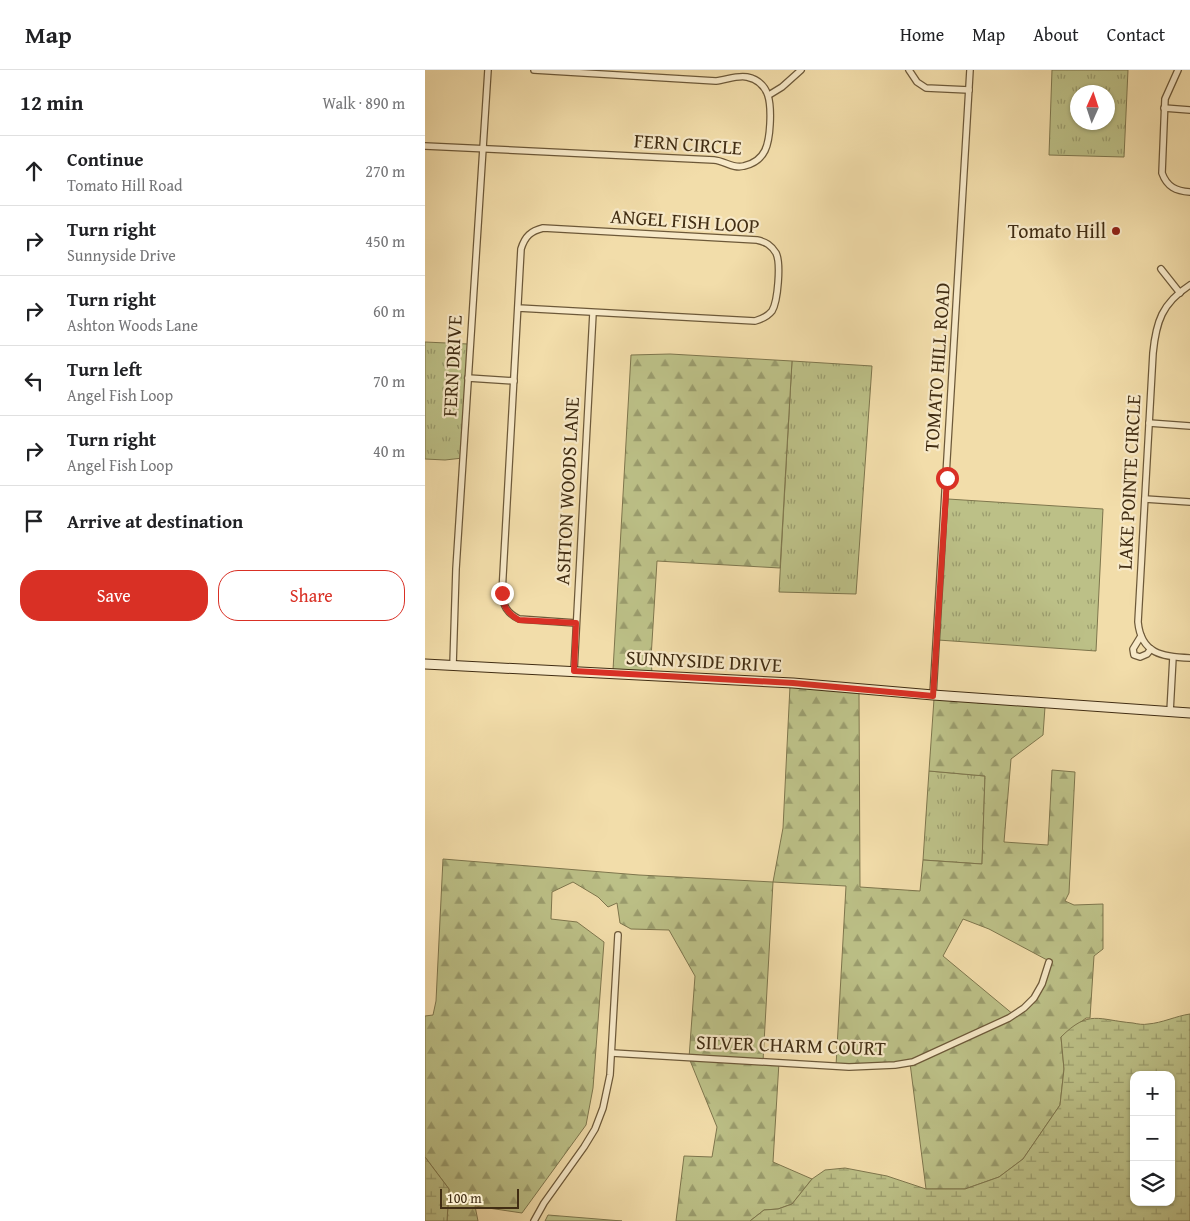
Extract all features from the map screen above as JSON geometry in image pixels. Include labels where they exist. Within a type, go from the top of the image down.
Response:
[{"type":"street","name":"FERN DRIVE","points":[[453,665],[456,569],[488,70]]},
{"type":"street","points":[[534,70],[716,81],[743,76],[758,82],[769,96],[801,70]]},
{"type":"street","points":[[909,70],[917,82],[926,88],[969,90]]},
{"type":"street","name":"TOMATO HILL ROAD","points":[[933,696],[970,70]]},
{"type":"street","points":[[1178,70],[1166,94],[1162,173],[1165,181],[1171,187],[1178,191],[1190,192]]},
{"type":"street","name":"FERN CIRCLE","points":[[425,146],[715,160],[735,167],[741,167],[761,158],[767,147],[771,106],[769,96]]},
{"type":"street","points":[[1164,108],[1190,110]]},
{"type":"street","name":"ANGEL FISH LOOP","points":[[518,308],[755,321],[768,315],[776,301],[777,254],[771,246],[757,240],[543,228],[528,234],[523,241],[521,249],[503,602],[505,609],[519,620],[576,623]]},
{"type":"street","points":[[1161,269],[1179,293]]},
{"type":"street","name":"LAKE POINTE CIRCLE","points":[[1151,649],[1143,656],[1134,655],[1133,649],[1141,636],[1138,622],[1155,331],[1165,309],[1179,293],[1190,285]]},
{"type":"street","name":"ASHTON WOODS LANE","points":[[574,671],[593,312]]},
{"type":"street","points":[[468,378],[514,381]]},
{"type":"street","points":[[1149,423],[1190,426]]},
{"type":"street","points":[[1145,499],[1190,502]]},
{"type":"street","points":[[1141,636],[1151,649],[1161,655],[1190,658]]},
{"type":"street","points":[[1170,712],[1173,657]]},
{"type":"street","name":"SUNNYSIDE DRIVE","points":[[425,664],[793,683],[933,696],[1190,713]]},
{"type":"street","points":[[534,1221],[544,1203],[584,1147],[595,1128],[607,1093],[612,1053],[618,935]]},
{"type":"street","name":"SILVER CHARM COURT","points":[[612,1053],[849,1067],[895,1065],[913,1062],[1009,1018],[1024,1008],[1034,998],[1042,984],[1049,962]]},
{"type":"green space","points":[[1052,70],[1128,70],[1124,157],[1049,155]]},
{"type":"green space","points":[[425,342],[468,344],[463,458],[445,460],[425,459]]},
{"type":"green space","points":[[670,354],[792,361],[780,568],[657,561],[651,658],[652,673],[613,670],[631,355]]},
{"type":"green space","points":[[792,361],[872,366],[856,594],[779,592]]},
{"type":"green space","points":[[948,499],[1103,509],[1096,651],[938,640]]},
{"type":"green space","points":[[790,686],[859,692],[860,887],[920,891],[923,860],[982,864],[985,776],[929,771],[934,699],[1045,707],[1043,735],[1011,759],[1004,842],[1048,845],[1052,770],[1075,772],[1069,893],[1065,901],[1074,905],[1103,904],[1103,949],[1094,956],[1090,1018],[1086,1018],[1061,1037],[1064,1069],[1060,1105],[1023,1159],[999,1177],[965,1189],[926,1189],[910,1063],[836,1066],[846,886],[773,882],[783,828]],"holes":[[[963,919],[989,929],[1049,961],[1032,999],[1014,1015],[943,956]]]},
{"type":"green space","points":[[929,771],[985,776],[982,864],[923,860]]},
{"type":"green space","points":[[443,859],[639,875],[773,882],[763,1061],[779,1062],[773,1162],[812,1179],[792,1204],[778,1209],[764,1210],[750,1221],[676,1221],[684,1156],[712,1157],[717,1127],[689,1058],[695,976],[669,930],[631,929],[620,923],[617,903],[608,907],[598,897],[573,882],[552,892],[551,919],[577,922],[604,942],[593,1088],[586,1125],[522,1213],[475,1206],[478,1221],[447,1221],[449,1189],[425,1157],[425,1016],[433,1015],[436,1001]]},
{"type":"green space","points":[[1190,1014],[1190,1221],[750,1221],[764,1210],[778,1209],[792,1204],[812,1179],[825,1170],[845,1168],[887,1176],[926,1189],[965,1189],[999,1177],[1023,1159],[1060,1105],[1064,1069],[1061,1037],[1071,1028],[1087,1019],[1094,1018],[1144,1024]]},
{"type":"green space","points":[[425,1157],[449,1189],[447,1221],[425,1221]]},
{"type":"green space","points":[[548,1215],[622,1221],[545,1221]]},
{"type":"place","name":"Tomato Hill","points":[[1116,231]]},
{"type":"route","points":[[502,593],[505,609],[519,620],[576,623],[574,671],[793,683],[933,696],[947,478]]}]
